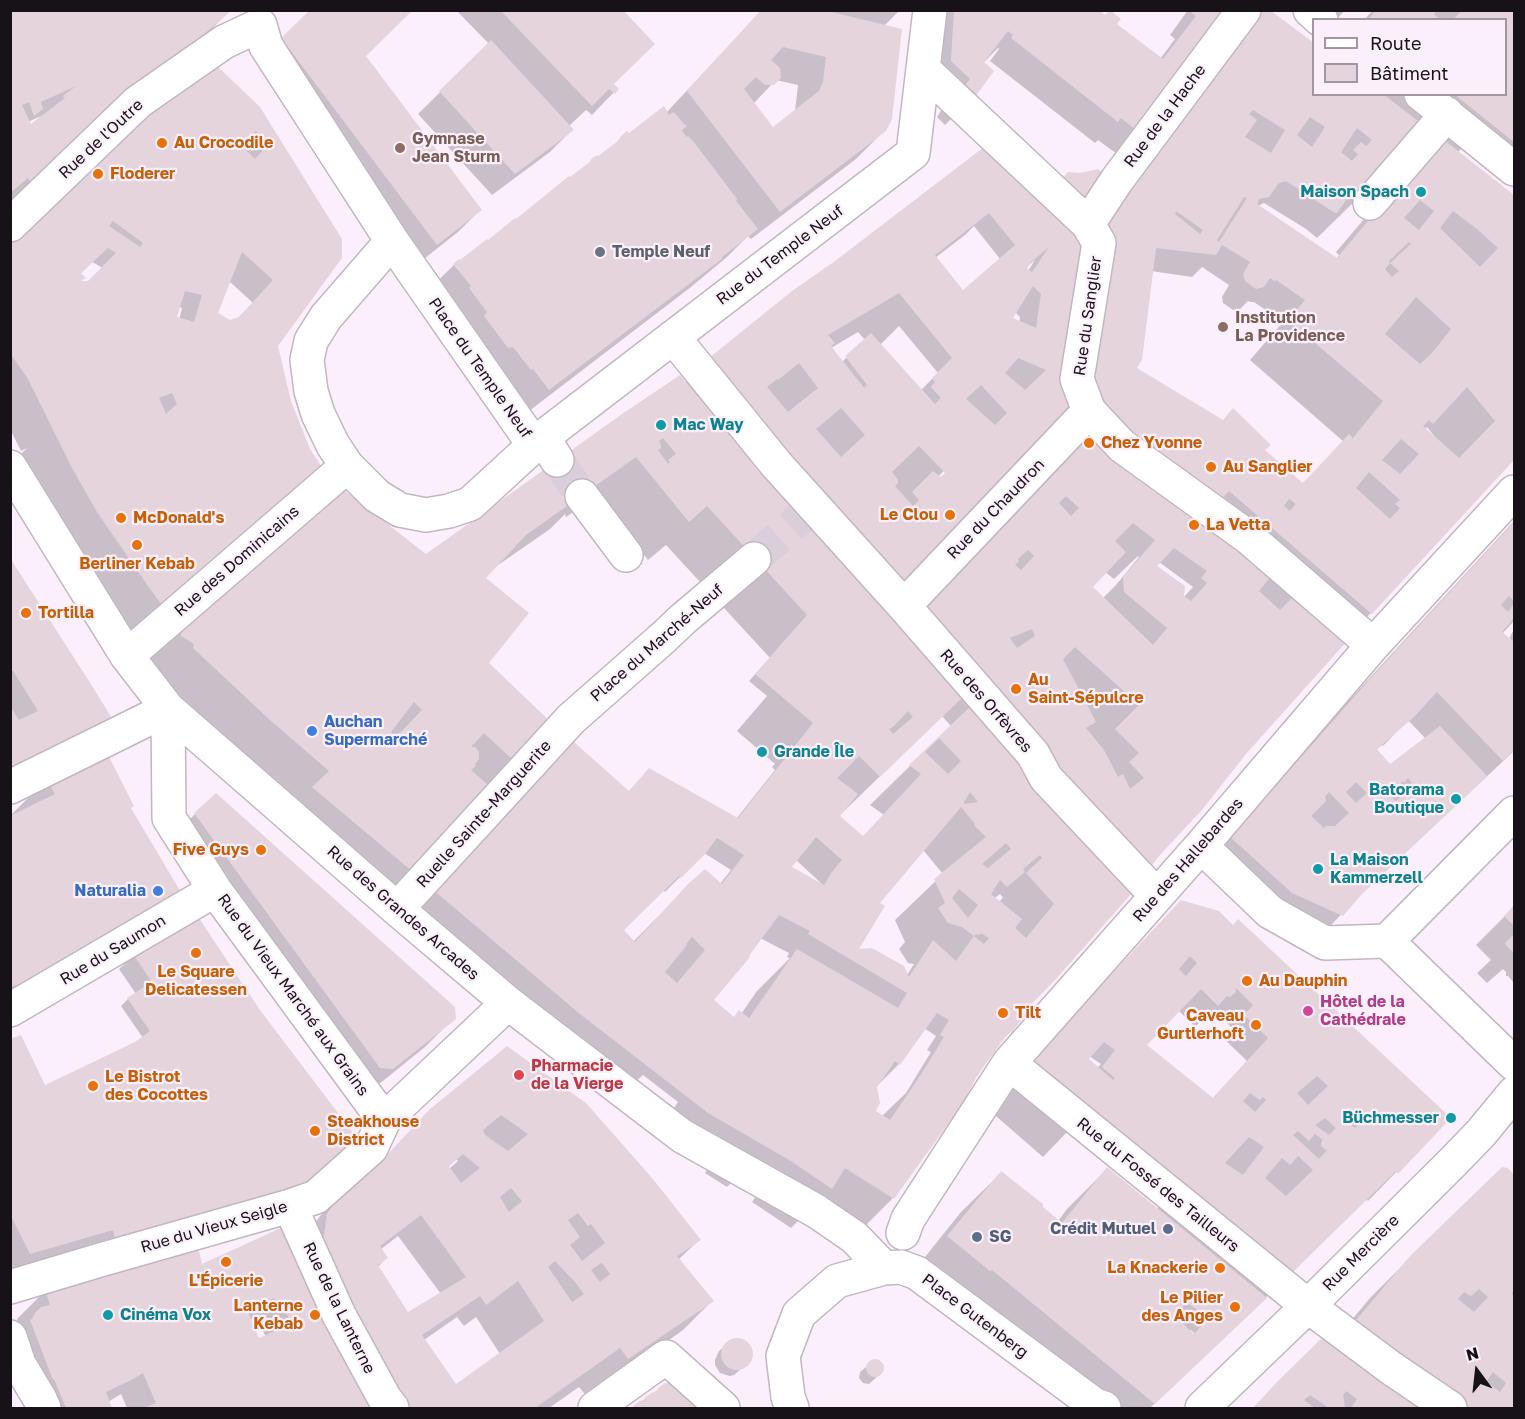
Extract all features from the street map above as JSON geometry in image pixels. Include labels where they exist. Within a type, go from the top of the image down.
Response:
[{"type":"street","name":"Rue du Temple Neuf","points":[[545,448],[673,337],[913,153],[930,10]]},
{"type":"street","name":"Rue de la Hache","points":[[1088,224],[1117,180],[1244,10]]},
{"type":"street","name":"Rue de l'Outre","points":[[10,225],[138,102],[224,42],[264,18]]},
{"type":"street","name":"Place du Temple Neuf","points":[[264,18],[262,35],[266,46],[392,241],[545,448],[470,504],[426,515],[400,510],[377,496],[347,466],[333,445],[318,414],[311,391],[307,360],[311,341],[326,317],[392,241]]},
{"type":"street","name":"Rue du Sanglier","points":[[923,69],[1088,224],[1099,243],[1077,379],[1089,411],[1122,446],[1248,537],[1373,645]]},
{"type":"street","points":[[1424,96],[1515,169]]},
{"type":"street","points":[[1370,203],[1447,114]]},
{"type":"street","name":"Rue des Orfèvres","points":[[673,337],[776,464],[808,512],[904,606],[1033,754],[1046,778],[1157,896]]},
{"type":"street","name":"Rue du Chaudron","points":[[904,606],[1089,411]]},
{"type":"street","name":"Rue des Dominicains","points":[[127,657],[347,466]]},
{"type":"street","name":"Rue des Grandes Arcades","points":[[10,468],[127,657],[168,709],[508,1003],[682,1136],[816,1211],[854,1237],[884,1268]]},
{"type":"street","name":"Rue des Hallebardes","points":[[854,1237],[910,1241],[908,1219],[1009,1063],[1201,846],[1373,645],[1515,492]]},
{"type":"street","points":[[582,496],[626,555]]},
{"type":"street","name":"Place du Marché-Neuf","points":[[571,719],[749,563]]},
{"type":"street","points":[[10,787],[168,709]]},
{"type":"street","name":"Rue du Vieux Marché aux Grains","points":[[168,709],[169,818],[215,890],[384,1120]]},
{"type":"street","name":"Ruelle Sainte-Marguerite","points":[[397,909],[571,719]]},
{"type":"street","points":[[1201,846],[1270,912],[1325,943],[1387,941],[1515,813]]},
{"type":"street","name":"Rue du Saumon","points":[[10,1010],[215,890]]},
{"type":"street","points":[[1387,941],[1515,1064]]},
{"type":"street","points":[[384,1120],[508,1003]]},
{"type":"street","name":"Rue du Fossé des Tailleurs","points":[[1009,1063],[1308,1306],[1450,1408]]},
{"type":"street","name":"Rue Mercière","points":[[1202,1408],[1481,1133],[1515,1093]]},
{"type":"street","name":"Rue du Vieux Seigle","points":[[10,1287],[316,1197],[371,1149],[384,1120]]},
{"type":"street","name":"Rue de la Lanterne","points":[[290,1206],[339,1315],[385,1400],[392,1408]]},
{"type":"street","name":"Place Gutenberg","points":[[792,1408],[788,1397],[783,1356],[799,1314],[837,1281],[884,1268],[901,1268],[917,1273],[1095,1405],[1104,1408]]},
{"type":"street","points":[[10,1337],[19,1364],[44,1408]]},
{"type":"street","points":[[595,1408],[666,1357],[723,1408]]},
{"type":"building","points":[[10,10],[232,10],[32,184],[28,178],[10,193]],"holes":[[[76,86],[63,96],[65,98],[31,124],[22,105],[29,102],[34,116],[43,109],[41,102]]]},
{"type":"building","name":"Gymnase Jean Sturm","points":[[310,10],[413,10],[366,56],[482,210],[437,245],[281,38]]},
{"type":"building","points":[[500,10],[623,10],[655,44],[614,84],[619,89],[615,94],[609,89],[592,106]]},
{"type":"building","points":[[761,10],[823,10],[902,29],[892,119],[886,131],[780,212],[687,91]],"holes":[[[783,47],[826,57],[823,82],[819,91],[773,127],[744,89],[756,77],[765,85],[774,85],[781,78],[780,68],[771,60]]]},
{"type":"building","points":[[954,10],[1099,10],[1105,15],[1110,10],[1121,19],[1117,24],[1163,59],[1196,16],[1191,12],[1192,10],[1233,10],[1140,133],[1121,118],[1118,122],[1011,38],[1013,35],[1008,31],[984,62],[994,71],[975,97],[964,87],[970,79],[951,61]]},
{"type":"building","points":[[1254,10],[1270,10],[1312,42],[1312,96],[1386,96],[1423,125],[1358,200],[1342,186],[1339,190],[1349,196],[1337,213],[1286,181],[1279,183],[1269,197],[1259,199],[1257,204],[1337,258],[1439,136],[1514,195],[1514,460],[1372,614],[1229,491],[1219,502],[1100,413],[1092,380],[1111,231],[1106,220]],"holes":[[[1253,110],[1285,130],[1271,153],[1245,137],[1257,120],[1249,114]],[[1310,117],[1325,127],[1312,147],[1297,135]],[[1357,128],[1372,140],[1366,146],[1361,142],[1353,150],[1358,154],[1352,161],[1341,152]],[[1244,197],[1247,198],[1219,242],[1217,240]],[[1420,200],[1434,211],[1419,230],[1404,218]],[[1176,211],[1203,230],[1200,234],[1175,214]],[[1453,211],[1498,248],[1480,267],[1440,228]],[[1409,242],[1411,244],[1390,263],[1389,261]],[[1222,245],[1250,262],[1243,274],[1245,281],[1256,289],[1264,287],[1270,278],[1305,300],[1288,320],[1383,401],[1353,438],[1349,434],[1303,483],[1265,450],[1271,445],[1233,408],[1223,420],[1137,368],[1142,360],[1156,248],[1216,255]],[[1390,263],[1399,271],[1392,277],[1385,269]],[[1416,297],[1451,329],[1420,364],[1385,334]],[[1467,387],[1495,421],[1459,458],[1423,426],[1429,420],[1433,424]],[[1401,439],[1419,454],[1400,474],[1382,460]],[[1369,472],[1400,500],[1395,504],[1400,508],[1390,519],[1356,488]],[[1289,499],[1296,504],[1290,511],[1284,506]]]},
{"type":"building","points":[[1376,10],[1437,10],[1434,14],[1438,18],[1370,18]]},
{"type":"building","points":[[1462,10],[1514,10],[1514,142],[1456,96],[1507,96],[1507,18],[1455,18]]},
{"type":"building","points":[[491,40],[574,130],[515,174],[439,91]]},
{"type":"building","points":[[215,64],[260,107],[342,239],[342,258],[278,346],[291,401],[310,449],[325,472],[166,611],[97,512],[72,468],[28,379],[10,353],[10,245],[166,94]],"holes":[[[256,131],[266,147],[255,159],[243,147]],[[113,221],[143,243],[140,247],[109,226]],[[108,248],[116,253],[88,281],[81,281],[86,278],[81,273]],[[242,252],[273,280],[239,317],[230,320],[218,313]],[[185,291],[202,295],[194,322],[177,317]],[[172,393],[177,404],[166,414],[159,398]]]},
{"type":"building","name":"Temple Neuf","points":[[664,106],[669,115],[674,112],[687,126],[682,130],[686,137],[688,136],[693,141],[758,229],[549,390],[513,347],[508,348],[484,316],[487,312],[469,288],[471,286],[453,264],[516,219],[569,176],[618,141],[627,131],[629,133]]},
{"type":"building","points":[[984,147],[1089,245],[1080,408],[907,588],[831,504],[709,358],[792,291]],"holes":[[[989,213],[1015,245],[963,290],[935,255]],[[1049,247],[1032,272],[1027,268],[1030,263]],[[1033,286],[1041,294],[1036,328],[1013,318]],[[899,293],[952,358],[932,378],[935,382],[931,387],[941,398],[935,404],[871,333],[845,356],[867,385],[864,388],[831,346],[835,343],[828,335]],[[1018,358],[1046,370],[1025,390],[1005,373]],[[799,363],[818,388],[788,412],[767,387]],[[981,385],[1007,413],[995,425],[966,399]],[[841,408],[865,435],[841,457],[816,429]],[[919,446],[945,473],[941,477],[933,471],[912,492],[919,500],[913,506],[895,486],[898,483],[892,472]]]},
{"type":"building","points":[[1098,169],[1109,176],[1088,206],[1060,181],[1068,172],[1080,173]]},
{"type":"building","points":[[680,375],[727,431],[965,695],[880,777],[859,756],[837,778],[858,794],[840,816],[863,836],[921,774],[909,765],[973,704],[1023,760],[1027,782],[1133,892],[1024,1012],[1026,1014],[1011,1033],[1009,1032],[977,1076],[963,1103],[894,1199],[845,1168],[832,1189],[791,1161],[708,1113],[580,1014],[425,883],[566,735],[629,791],[649,768],[738,818],[813,723],[755,674],[807,615],[707,506],[689,522],[636,457],[526,535],[486,578],[529,613],[489,663],[555,726],[420,878],[312,787],[329,771],[193,648],[194,644],[181,636],[182,622],[340,487],[426,554]],"holes":[[[663,438],[676,454],[668,460],[670,462],[668,464],[658,450],[661,448],[659,441]],[[414,702],[422,710],[396,737],[391,732]],[[908,711],[913,717],[893,734],[889,729]],[[484,733],[512,759],[490,787],[471,770],[476,766],[479,752],[475,747],[471,747]],[[939,738],[961,761],[948,774],[925,752]],[[970,792],[978,802],[964,804]],[[961,807],[986,837],[934,879],[945,903],[938,908],[948,923],[962,927],[974,936],[956,961],[933,940],[909,977],[904,966],[872,948],[859,949],[885,906],[880,903]],[[816,837],[842,860],[824,885],[792,867]],[[717,838],[744,855],[722,884],[705,869],[688,884],[635,942],[624,930],[679,876],[681,878]],[[1006,843],[1011,849],[988,868],[982,864]],[[1040,855],[1042,858],[1026,873],[1054,904],[1026,938],[1015,928],[1022,919],[991,894],[1000,880],[1007,887]],[[959,889],[978,905],[968,918],[952,898]],[[779,915],[810,931],[808,934],[907,993],[898,1008],[797,949],[749,1018],[739,1010],[734,1017],[714,1000],[750,957]],[[981,933],[989,938],[984,944],[974,936]],[[692,937],[705,950],[677,983],[665,972]],[[937,1013],[949,1020],[940,1035],[944,1037],[890,1120],[876,1111],[880,1103],[877,1087],[895,1061],[900,1065]]]},
{"type":"building","points":[[1088,424],[1273,574],[1259,591],[1280,610],[1296,594],[1349,639],[1246,754],[1202,810],[1148,871],[922,603]],"holes":[[[1066,496],[1079,508],[1071,516],[1059,503]],[[1133,523],[1155,540],[1123,577],[1124,592],[1167,628],[1153,645],[1093,587],[1126,552],[1115,541]],[[1174,548],[1207,571],[1201,578],[1207,583],[1191,601],[1184,596],[1185,586],[1157,566]],[[1028,550],[1034,556],[1021,570],[1015,565],[1018,559]],[[1032,629],[1035,636],[1017,648],[1010,638]],[[1075,647],[1139,705],[1115,729],[1139,753],[1129,762],[1144,778],[1130,789],[1123,774],[1118,777],[1104,750],[1086,728],[1096,722],[1063,659]]]},
{"type":"building","points":[[1514,522],[1514,601],[1509,596],[1501,605],[1508,612],[1514,604],[1514,618],[1502,632],[1514,642],[1514,750],[1503,761],[1437,692],[1413,718],[1377,749],[1390,764],[1440,726],[1487,776],[1362,894],[1343,916],[1292,893],[1228,835]],"holes":[[[1408,778],[1414,785],[1396,801],[1389,795]],[[1356,782],[1367,793],[1356,803],[1346,792]],[[1329,792],[1349,813],[1335,826],[1324,828],[1311,816],[1326,801],[1325,797]]]},
{"type":"building","points":[[10,558],[118,728],[10,780],[10,706],[19,720],[38,711],[12,669],[10,670]]},
{"type":"building","points":[[104,747],[134,806],[131,808],[182,894],[39,979],[10,987],[10,816],[55,794],[46,778]]},
{"type":"building","points":[[216,793],[455,1007],[456,1019],[393,1069],[380,1068],[194,813]]},
{"type":"building","points":[[1181,900],[1219,911],[1233,925],[1238,919],[1451,1118],[1398,1174],[1396,1171],[1292,1273],[1092,1109],[1084,1118],[1027,1069],[1070,1019]],"holes":[[[1190,956],[1197,963],[1186,976],[1179,969]],[[1236,988],[1253,1005],[1244,1015],[1268,1038],[1213,1098],[1147,1045],[1201,989],[1218,1006],[1227,996],[1230,997],[1236,992]],[[1104,1042],[1115,1050],[1102,1067],[1115,1078],[1113,1080],[1089,1059]],[[1317,1076],[1328,1086],[1308,1105],[1297,1093]],[[1250,1093],[1260,1100],[1263,1097],[1266,1100],[1255,1112],[1243,1101]],[[1355,1111],[1364,1119],[1355,1128],[1346,1121]],[[1325,1118],[1336,1128],[1329,1135],[1315,1125]],[[1298,1131],[1309,1141],[1315,1134],[1322,1139],[1321,1146],[1328,1149],[1319,1159],[1293,1135]],[[1249,1137],[1264,1147],[1243,1175],[1225,1163]],[[1298,1156],[1313,1170],[1286,1196],[1265,1178],[1282,1158],[1290,1165]]]},
{"type":"building","points":[[1514,905],[1514,926],[1504,916]]},
{"type":"building","points":[[197,915],[260,1010],[360,1142],[302,1186],[116,1242],[113,1230],[30,1254],[10,1214],[10,1039],[21,1035],[45,1085],[135,1042],[150,1031],[127,998],[152,982],[133,954]]},
{"type":"building","points":[[1514,934],[1514,953],[1505,943]]},
{"type":"building","points":[[507,1046],[586,1103],[653,1179],[701,1240],[677,1256],[714,1301],[628,1359],[620,1348],[535,1408],[407,1408],[322,1249],[327,1214],[342,1192],[385,1157],[429,1110]],"holes":[[[501,1115],[528,1134],[508,1151],[485,1135],[483,1130]],[[463,1154],[480,1168],[461,1183],[449,1166]],[[511,1188],[522,1201],[509,1212],[500,1197]],[[578,1213],[588,1226],[591,1224],[605,1243],[582,1261],[570,1245],[580,1237],[568,1220]],[[421,1215],[466,1277],[408,1312],[378,1265],[388,1258],[380,1246]],[[555,1261],[584,1294],[572,1302],[548,1267]],[[601,1263],[610,1274],[600,1282],[591,1270]],[[518,1281],[544,1321],[456,1384],[422,1335],[480,1296],[486,1305]]]},
{"type":"building","points":[[1107,1167],[1267,1298],[1155,1404],[992,1270],[990,1271],[947,1236],[1001,1171],[1043,1204],[1043,1207],[1062,1223]],"holes":[[[1186,1302],[1208,1318],[1194,1334],[1181,1322],[1187,1315],[1181,1309]]]},
{"type":"building","points":[[1502,1167],[1508,1168],[1514,1175],[1514,1287],[1512,1294],[1514,1297],[1514,1408],[1464,1408],[1352,1325],[1410,1256]],"holes":[[[1479,1289],[1488,1297],[1474,1312],[1458,1299],[1464,1292],[1471,1296]],[[1493,1372],[1506,1383],[1500,1392],[1486,1382]]]},
{"type":"building","points":[[285,1226],[377,1408],[144,1408],[156,1403],[143,1373],[106,1392],[112,1408],[66,1408],[30,1320],[41,1307],[50,1305],[45,1289],[198,1247],[202,1264]],"holes":[[[274,1298],[277,1303],[281,1302],[292,1324],[259,1338],[247,1310]]]},
{"type":"building","points":[[1328,1332],[1432,1408],[1351,1408],[1357,1399],[1346,1391],[1343,1395],[1345,1408],[1329,1408],[1310,1395],[1304,1400],[1314,1408],[1253,1408]]},
{"type":"building","points":[[737,1338],[748,1343],[753,1354],[748,1365],[737,1370],[726,1365],[721,1354],[726,1343]]},
{"type":"building","points":[[875,1359],[881,1362],[884,1368],[881,1374],[875,1377],[869,1374],[866,1368],[869,1362]]},
{"type":"building","points":[[670,1381],[704,1408],[634,1408],[633,1406],[641,1400],[642,1402],[646,1399],[644,1398]]},
{"type":"tunnel","points":[[557,460],[582,496]]},
{"type":"tunnel","points":[[754,559],[802,517]]},
{"type":"place","name":"Au Crocodile","points":[[162,143]]},
{"type":"place","name":"Gymnase Jean Sturm","points":[[400,148]]},
{"type":"place","name":"Floderer","points":[[98,174]]},
{"type":"place","name":"Maison Spach","points":[[1421,192]]},
{"type":"place","name":"Temple Neuf","points":[[600,252]]},
{"type":"place","name":"Institution La Providence","points":[[1223,327]]},
{"type":"place","name":"Mac Way","points":[[661,425]]},
{"type":"place","name":"Chez Yvonne","points":[[1089,443]]},
{"type":"place","name":"Au Sanglier","points":[[1211,467]]},
{"type":"place","name":"Le Clou","points":[[950,515]]},
{"type":"place","name":"McDonald's","points":[[121,518]]},
{"type":"place","name":"La Vetta","points":[[1194,525]]},
{"type":"place","name":"Berliner Kebab","points":[[137,545]]},
{"type":"place","name":"Tortilla","points":[[26,613]]},
{"type":"place","name":"Au Saint-Sépulcre","points":[[1016,689]]},
{"type":"place","name":"Auchan Supermarché","points":[[312,731]]},
{"type":"place","name":"Grande Île","points":[[762,752]]},
{"type":"place","name":"Batorama Boutique","points":[[1456,799]]},
{"type":"place","name":"Five Guys","points":[[261,850]]},
{"type":"place","name":"La Maison Kammerzell","points":[[1318,869]]},
{"type":"place","name":"Naturalia","points":[[158,891]]},
{"type":"place","name":"Le Square Delicatessen","points":[[196,953]]},
{"type":"place","name":"Au Dauphin","points":[[1247,981]]},
{"type":"place","name":"Hôtel de la Cathédrale","points":[[1308,1011]]},
{"type":"place","name":"Tilt","points":[[1003,1013]]},
{"type":"place","name":"Caveau Gurtlerhoft","points":[[1256,1025]]},
{"type":"place","name":"Pharmacie de la Vierge","points":[[519,1075]]},
{"type":"place","name":"Le Bistrot des Cocottes","points":[[93,1086]]},
{"type":"place","name":"Büchmesser","points":[[1451,1118]]},
{"type":"place","name":"Steakhouse District","points":[[315,1131]]},
{"type":"place","name":"Crédit Mutuel","points":[[1168,1229]]},
{"type":"place","name":"SG","points":[[977,1237]]},
{"type":"place","name":"L'Épicerie","points":[[226,1262]]},
{"type":"place","name":"La Knackerie","points":[[1220,1268]]},
{"type":"place","name":"Le Pilier des Anges","points":[[1235,1307]]},
{"type":"place","name":"Cinéma Vox","points":[[108,1315]]},
{"type":"place","name":"Lanterne Kebab","points":[[315,1315]]}]
